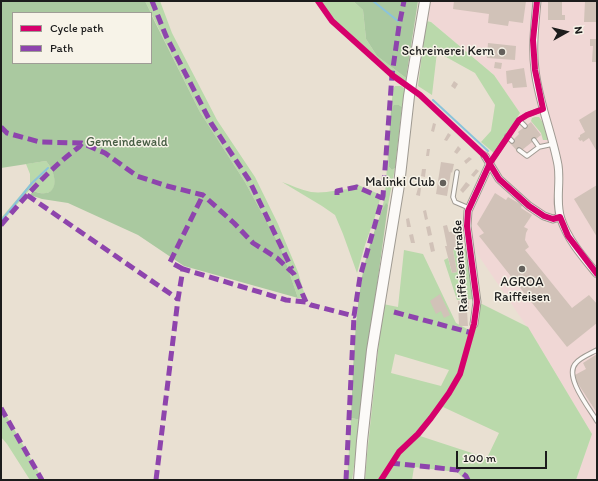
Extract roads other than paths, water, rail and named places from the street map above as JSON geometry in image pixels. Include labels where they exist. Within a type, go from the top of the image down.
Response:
[{"type":"main road","points":[[360,480],[362,441],[372,350],[399,185],[412,80],[424,1]]},
{"type":"street","points":[[538,1],[533,40],[535,70],[543,109],[558,167],[560,182],[560,217],[568,236],[597,274]]},
{"type":"street","points":[[485,156],[499,179],[529,206],[544,216],[553,219],[560,217]]},
{"type":"street","name":"Raiffeisenstraße","points":[[474,324],[477,302],[467,226],[469,208],[490,163]]},
{"type":"lane","points":[[490,163],[519,120],[527,115],[543,109]]},
{"type":"lane","points":[[519,120],[525,126]]},
{"type":"lane","points":[[507,136],[512,141]]},
{"type":"lane","points":[[534,140],[539,147]]},
{"type":"lane","points":[[519,150],[527,156],[539,147],[553,144]]},
{"type":"lane","points":[[457,172],[453,197],[455,202],[469,208]]},
{"type":"lane","points":[[597,350],[576,362],[573,366],[572,372],[576,385],[597,421]]},
{"type":"waterway","points":[[373,1],[398,21]]},
{"type":"waterway","points":[[433,100],[488,151]]},
{"type":"waterway","points":[[1,221],[32,183],[48,168]]},
{"type":"place","name":"Schreinerei Kern","points":[[502,52]]},
{"type":"place","name":"Malinki Club","points":[[443,183]]},
{"type":"place","name":"AGROA Raiffeisen","points":[[522,269]]},
{"type":"park label","name":"Gemeindewald","points":[[127,143]]}]
